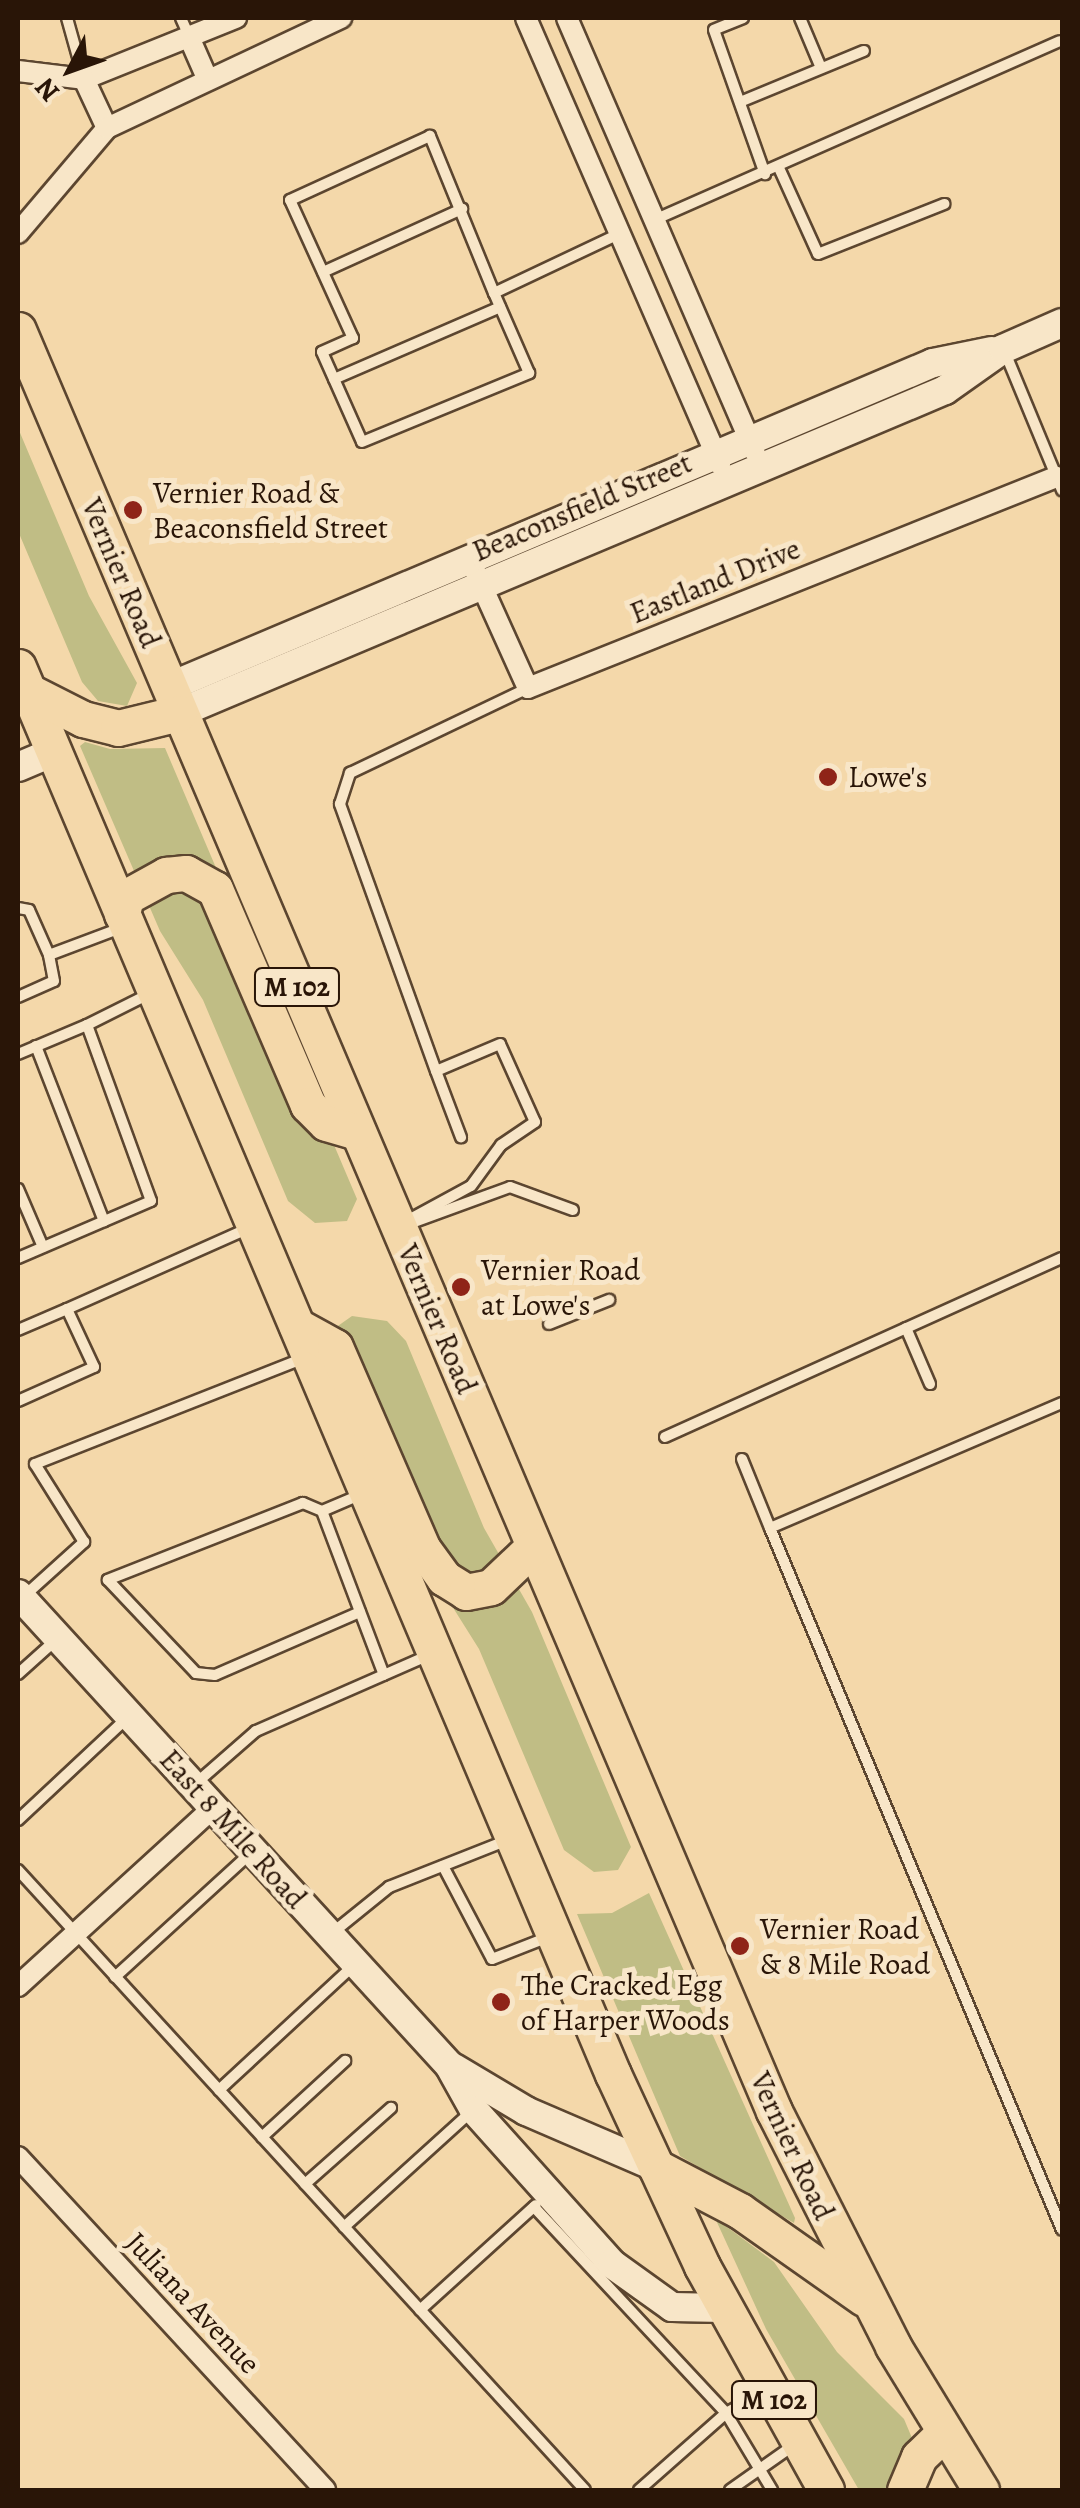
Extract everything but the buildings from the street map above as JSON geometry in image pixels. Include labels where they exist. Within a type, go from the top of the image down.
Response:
[{"type":"highway","name":"Vernier Road","points":[[18,330],[28,377],[174,700],[774,2110],[869,2302]]},
{"type":"highway","points":[[23,679],[83,720],[118,728],[174,700]]},
{"type":"highway","name":"M 102","points":[[23,679],[512,1838],[656,2167],[724,2308],[826,2490]]},
{"type":"highway","points":[[124,920],[126,897],[166,876],[186,873],[215,889],[308,1104],[326,1123],[358,1132]]},
{"type":"highway","points":[[304,1340],[335,1347],[423,1549],[444,1578],[466,1592],[491,1586],[534,1546]]},
{"type":"highway","points":[[656,2167],[740,2211],[869,2302]]},
{"type":"highway","name":"M 102","points":[[869,2302],[981,2490]]},
{"type":"highway","points":[[905,2490],[919,2457],[944,2433]]},
{"type":"street","points":[[18,71],[84,79],[185,27],[236,18]]},
{"type":"street","points":[[18,233],[107,128],[341,18]]},
{"type":"street","points":[[526,18],[726,480]]},
{"type":"street","points":[[567,18],[760,467]]},
{"type":"street","points":[[185,27],[207,78]]},
{"type":"street","points":[[84,79],[107,128]]},
{"type":"street","points":[[619,234],[653,220]]},
{"type":"street","name":"Beaconsfield Street","points":[[174,700],[481,586],[945,390],[1003,349],[1062,323]]},
{"type":"street","name":"Beaconsfield Street","points":[[174,700],[470,558],[715,452],[933,363],[1003,349]]},
{"type":"street","points":[[822,409],[834,436]]},
{"type":"street","name":"Eastland Drive","points":[[528,688],[1059,484]]},
{"type":"street","points":[[470,558],[528,688]]},
{"type":"street","points":[[18,767],[54,752]]},
{"type":"street","name":"East 8 Mile Road","points":[[20,1596],[448,2065],[474,2110],[541,2200],[642,2292],[672,2307],[724,2308]]},
{"type":"street","points":[[18,1986],[213,1808]]},
{"type":"street","name":"East 8 Mile Road","points":[[448,2065],[526,2112],[656,2167]]},
{"type":"street","name":"Juliana Avenue","points":[[18,2157],[324,2490]]},
{"type":"lane","points":[[67,18],[84,79]]},
{"type":"lane","points":[[743,18],[714,30],[765,174]]},
{"type":"lane","points":[[800,18],[820,68]]},
{"type":"lane","points":[[653,220],[779,168],[1059,41]]},
{"type":"lane","points":[[740,102],[864,51]]},
{"type":"lane","points":[[430,136],[528,373],[362,442],[322,352],[354,338],[323,272],[290,200],[430,136]]},
{"type":"lane","points":[[779,168],[818,254],[944,204]]},
{"type":"lane","points":[[323,272],[462,209]]},
{"type":"lane","points":[[494,293],[619,234]]},
{"type":"lane","points":[[334,379],[500,306]]},
{"type":"lane","name":"Eastland Drive","points":[[1003,349],[1059,484]]},
{"type":"lane","points":[[461,1138],[340,804],[350,773],[528,688]]},
{"type":"lane","points":[[18,908],[29,910],[49,955],[54,981],[18,998]]},
{"type":"lane","points":[[49,955],[124,920]]},
{"type":"lane","points":[[18,1054],[155,991]]},
{"type":"lane","points":[[18,1258],[151,1201],[87,1024]]},
{"type":"lane","points":[[398,1226],[471,1186],[501,1145],[535,1122],[500,1044],[436,1071]]},
{"type":"lane","points":[[36,1046],[104,1221]]},
{"type":"lane","points":[[398,1226],[510,1187],[573,1210]]},
{"type":"lane","points":[[18,1189],[43,1247]]},
{"type":"lane","points":[[18,1330],[254,1226]]},
{"type":"lane","points":[[665,1436],[1062,1258]]},
{"type":"lane","points":[[548,1324],[610,1300]]},
{"type":"lane","points":[[18,1401],[94,1367],[67,1308]]},
{"type":"lane","points":[[906,1328],[930,1384]]},
{"type":"lane","points":[[20,1596],[84,1542],[35,1464],[304,1340]]},
{"type":"lane","points":[[770,1528],[1062,1403]]},
{"type":"lane","points":[[742,1458],[1062,2230]]},
{"type":"lane","points":[[360,1612],[214,1676],[196,1673],[108,1580],[303,1503],[322,1511],[368,1492]]},
{"type":"lane","points":[[322,1511],[384,1675]]},
{"type":"lane","points":[[18,1674],[58,1638]]},
{"type":"lane","points":[[194,1785],[256,1731],[433,1652]]},
{"type":"lane","points":[[18,1820],[130,1716]]},
{"type":"lane","points":[[330,1935],[389,1887],[512,1838]]},
{"type":"lane","points":[[116,1977],[252,1852]]},
{"type":"lane","points":[[443,1866],[492,1959],[554,1935]]},
{"type":"lane","points":[[18,1870],[585,2490]]},
{"type":"lane","points":[[219,2090],[356,1963]]},
{"type":"lane","points":[[262,2137],[344,2060]]},
{"type":"lane","points":[[305,2184],[391,2108]]},
{"type":"lane","points":[[344,2227],[474,2110]]},
{"type":"lane","points":[[420,2310],[541,2200],[726,2413],[772,2490]]},
{"type":"lane","points":[[639,2490],[726,2413],[768,2390]]},
{"type":"lane","points":[[730,2490],[758,2466],[798,2443]]},
{"type":"shaded area","points":[[18,428],[89,596],[137,683],[127,706],[98,701],[82,682],[18,531]]},
{"type":"shaded area","points":[[85,742],[110,749],[165,748],[357,1199],[347,1221],[315,1223],[288,1201],[203,1000],[160,931],[80,746]]},
{"type":"shaded area","points":[[352,1316],[387,1321],[406,1341],[484,1528],[532,1612],[631,1847],[618,1870],[594,1872],[564,1850],[479,1649],[435,1579],[335,1328]]},
{"type":"shaded area","points":[[649,1893],[794,2223],[680,2156],[577,1914],[612,1913]]},
{"type":"shaded area","points":[[715,2218],[774,2262],[837,2352],[904,2419],[912,2438],[893,2490],[859,2490],[766,2329]]},
{"type":"place","name":"Vernier Road & Beaconsfield Street","points":[[133,510]]},
{"type":"place","name":"Lowe's","points":[[828,777]]},
{"type":"place","name":"Vernier Road at Lowe's","points":[[461,1287]]},
{"type":"place","name":"Vernier Road & 8 Mile Road","points":[[740,1946]]},
{"type":"place","name":"The Cracked Egg of Harper Woods","points":[[501,2002]]}]
